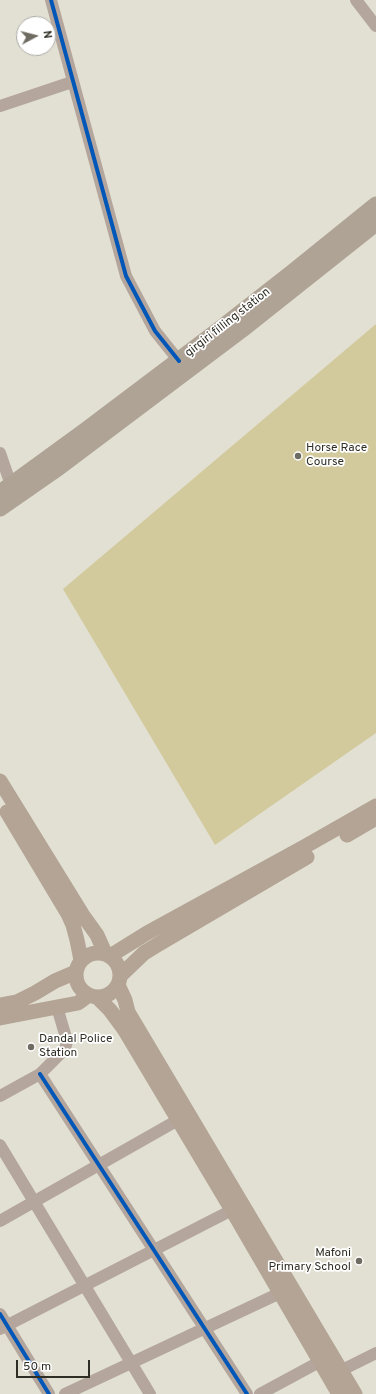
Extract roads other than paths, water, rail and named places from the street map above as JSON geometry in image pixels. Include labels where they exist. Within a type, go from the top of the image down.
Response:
[{"type":"highway","name":"girgiri filling station","points":[[6,489],[179,361],[376,205]]},
{"type":"highway","points":[[0,508],[59,467],[241,330],[376,223]]},
{"type":"main road","points":[[0,781],[82,914],[108,954],[117,962],[128,1012],[355,1394]]},
{"type":"main road","points":[[0,801],[68,914],[73,925],[78,966],[76,979],[78,986],[83,992],[93,996],[110,1010],[124,1029],[321,1361],[339,1394]]},
{"type":"main road","points":[[0,1018],[78,1003],[93,996],[106,996],[113,992],[120,980],[144,953],[236,891],[376,806]]},
{"type":"main road","points":[[0,1005],[17,1002],[35,993],[78,966],[88,954],[96,952],[108,954],[153,930],[236,891],[376,818]]},
{"type":"street","points":[[51,0],[72,82],[85,120],[126,276],[155,332],[179,361]]},
{"type":"street","points":[[356,0],[376,26]]},
{"type":"street","points":[[0,106],[72,82]]},
{"type":"street","points":[[0,453],[6,489]]},
{"type":"street","points":[[0,1096],[40,1074],[65,1049],[67,1041],[57,1007]]},
{"type":"street","points":[[40,1074],[247,1394]]},
{"type":"street","points":[[0,1221],[178,1120]]},
{"type":"street","points":[[0,1145],[150,1394]]},
{"type":"street","points":[[3,1327],[232,1210]]},
{"type":"street","points":[[65,1394],[280,1293]]},
{"type":"street","points":[[0,1314],[3,1327],[49,1394]]},
{"type":"street","points":[[342,1370],[376,1353]]},
{"type":"street","points":[[260,1394],[321,1361]]},
{"type":"place","name":"Horse Race Course","points":[[298,456]]},
{"type":"place","name":"Dandal Police Station","points":[[31,1047]]},
{"type":"place","name":"Mafoni Primary School","points":[[359,1261]]}]
